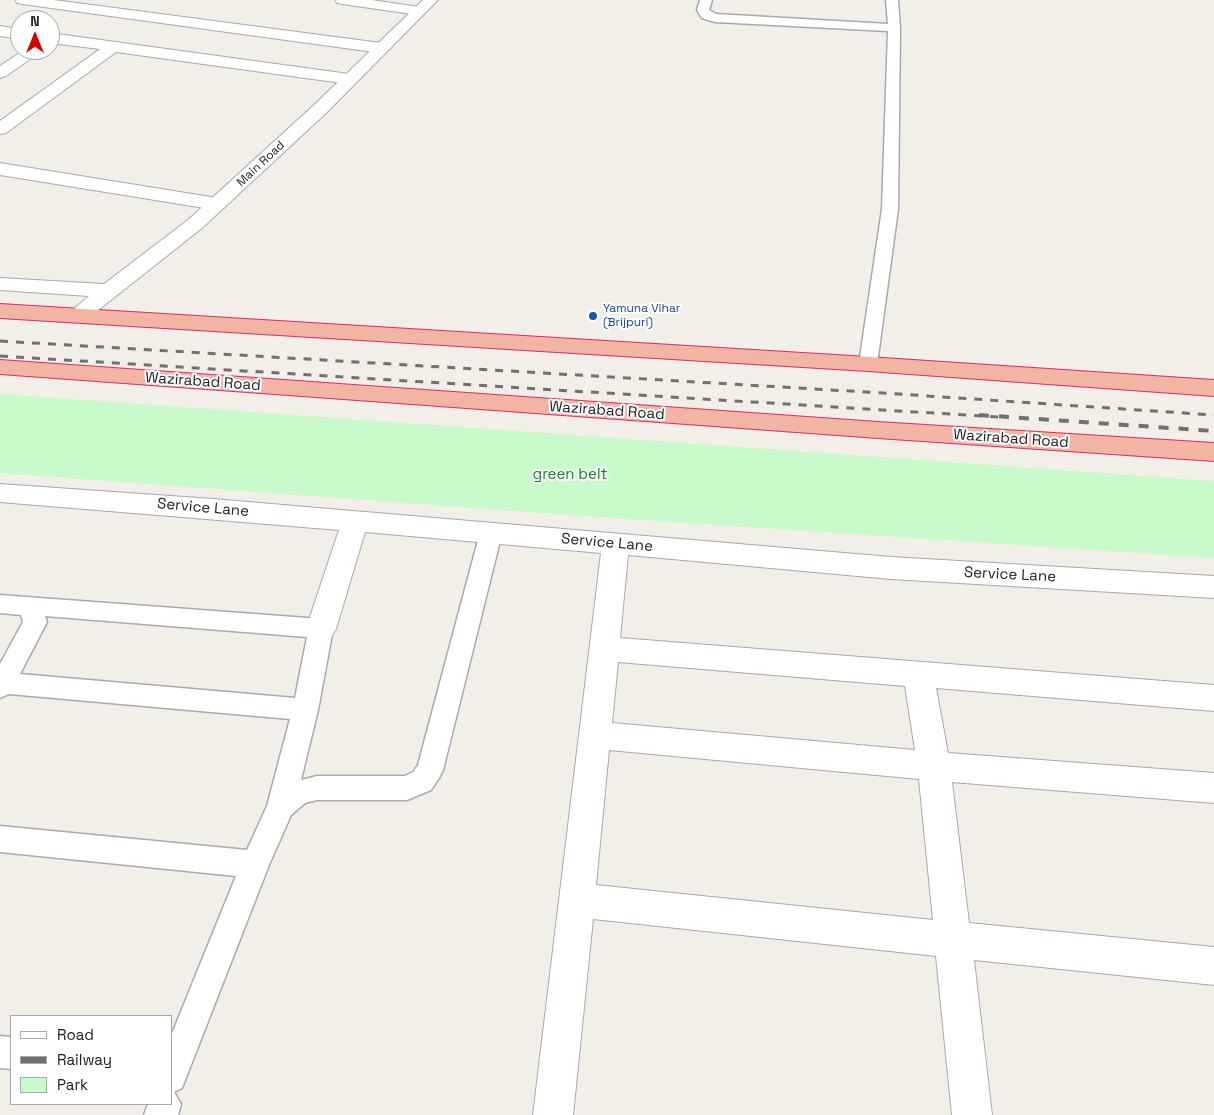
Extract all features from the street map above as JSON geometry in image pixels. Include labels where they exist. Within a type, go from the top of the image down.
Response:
[{"type":"highway","points":[[0,310],[868,364],[1214,388]]},
{"type":"highway","name":"Wazirabad Road","points":[[0,367],[868,430],[1214,452]]},
{"type":"street","points":[[22,0],[381,48]]},
{"type":"street","points":[[342,0],[425,5]]},
{"type":"street","name":"Main Road","points":[[80,314],[218,204],[425,5]]},
{"type":"street","points":[[60,40],[349,79]]},
{"type":"street","points":[[0,129],[113,47]]},
{"type":"street","points":[[0,73],[20,60]]},
{"type":"street","points":[[0,169],[218,204]]},
{"type":"street","points":[[0,284],[110,291]]},
{"type":"street","name":"Service Lane","points":[[0,493],[355,521],[891,568],[1214,587]]},
{"type":"street","points":[[321,629],[355,521]]},
{"type":"street","points":[[553,1115],[616,544]]},
{"type":"street","points":[[605,649],[1214,698]]},
{"type":"street","points":[[918,673],[934,766],[972,1115]]},
{"type":"street","points":[[595,735],[934,766],[1214,788]]},
{"type":"street","points":[[577,900],[1214,966]]},
{"type":"lane","points":[[706,0],[703,10],[706,15],[715,18],[894,28]]},
{"type":"lane","points":[[868,364],[890,209],[894,28],[892,0]]},
{"type":"lane","points":[[281,806],[297,793],[317,788],[407,788],[422,781],[430,770],[491,533]]},
{"type":"lane","points":[[0,604],[321,629],[305,710],[281,806],[255,864],[172,1074]]},
{"type":"lane","points":[[31,606],[35,622],[1,685],[305,710]]},
{"type":"lane","points":[[0,839],[255,864]]},
{"type":"green space","name":"green belt","points":[[0,394],[1214,481],[1214,558],[582,516],[0,473]]},
{"type":"railway","points":[[0,341],[883,393],[1214,415]]},
{"type":"railway","points":[[0,356],[998,417]]},
{"type":"railway","points":[[979,415],[1214,431]]},
{"type":"place","name":"Yamuna Vihar (Brijpuri)","points":[[593,316]]}]
